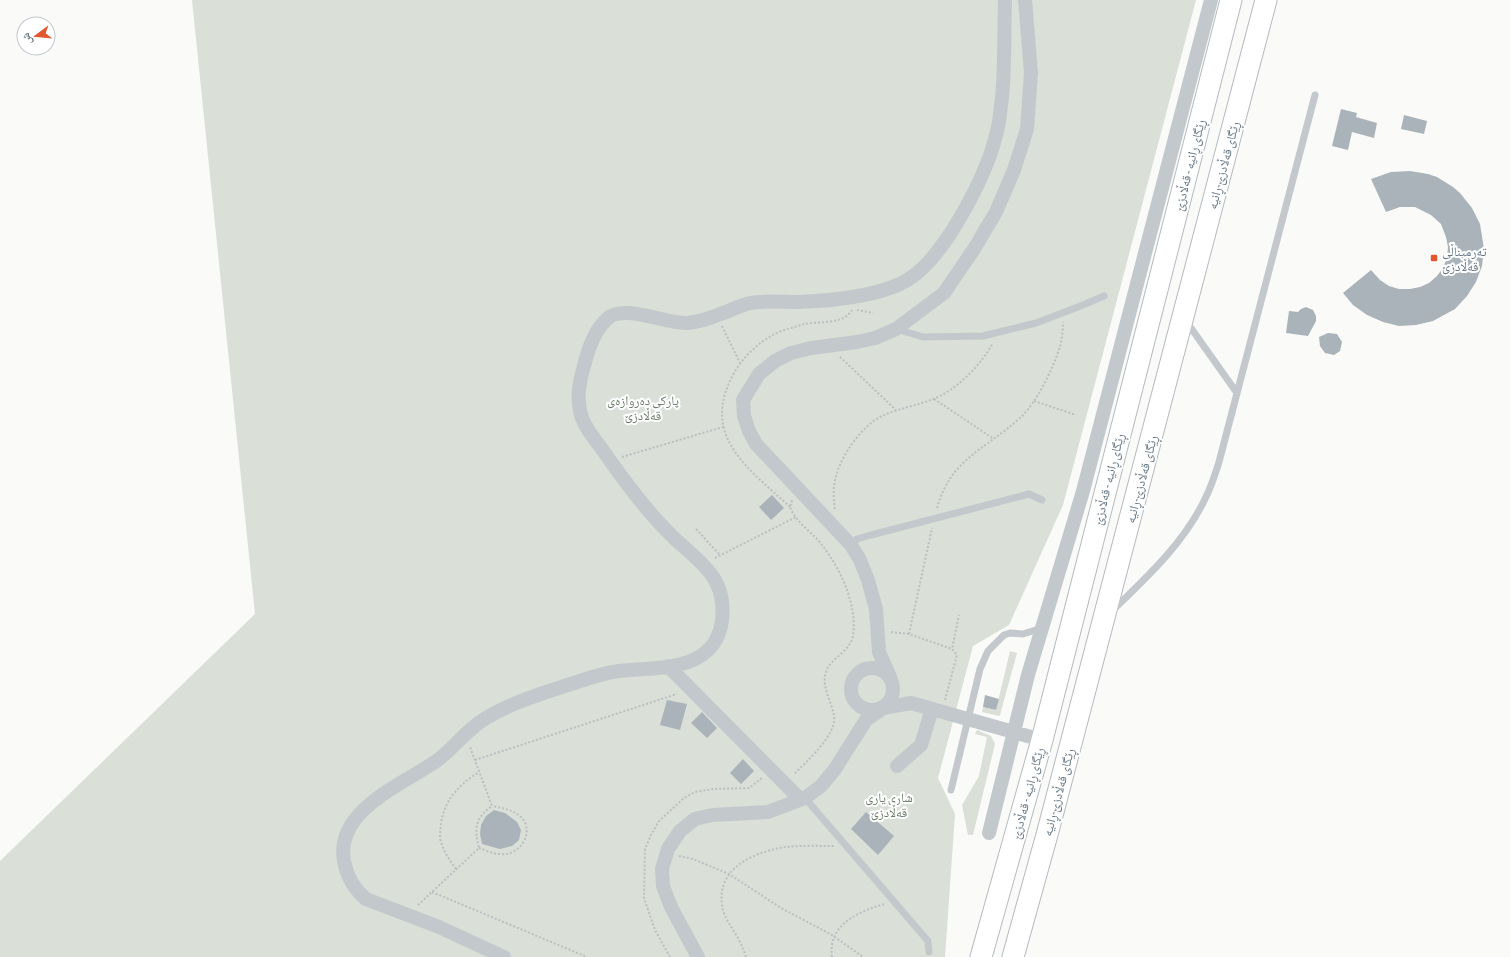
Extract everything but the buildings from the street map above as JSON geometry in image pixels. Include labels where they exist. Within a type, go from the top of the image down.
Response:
[{"type":"main road","name":"ڕێگای ڕانیە - قەڵادزێ","points":[[981,957],[1042,740],[1231,0]]},
{"type":"main road","name":"ڕێگای قەڵادزێ-ڕانیە","points":[[1013,957],[1048,831],[1266,0]]},
{"type":"street","points":[[504,957],[440,927],[366,899],[357,891],[346,871],[342,847],[345,836],[363,810],[378,798],[438,760],[478,723],[527,699],[600,675],[686,663],[704,655],[715,642],[722,618],[722,601],[712,575],[669,534],[626,483],[582,420],[578,388],[587,352],[595,334],[605,320],[611,315],[624,312],[683,323],[706,320],[744,304],[757,302],[832,300],[867,293],[897,285],[920,271],[942,246],[962,215],[974,192],[997,135],[1004,69],[1005,0]]},
{"type":"street","points":[[698,957],[671,907],[663,886],[662,869],[668,850],[680,831],[695,819],[712,815],[768,812],[802,798],[821,786],[835,769],[860,728],[872,715],[889,703],[894,690],[892,680],[881,658],[878,642],[876,609],[868,580],[860,560],[851,545],[756,444],[749,431],[744,416],[743,400],[759,374],[775,361],[791,353],[811,348],[869,340],[896,329],[944,293],[974,249],[996,212],[1014,170],[1027,129],[1032,73],[1025,0]]},
{"type":"street","points":[[989,833],[1028,675],[1082,491],[1211,0]]},
{"type":"street","points":[[878,642],[868,662],[854,677],[851,690],[852,698],[856,704],[869,710],[911,703]]},
{"type":"street","points":[[668,666],[784,782],[802,798]]},
{"type":"street","points":[[859,672],[865,668],[872,667],[879,668],[886,672],[902,695],[911,703],[1042,740]]},
{"type":"street","points":[[856,704],[860,728]]},
{"type":"street","points":[[897,766],[921,745],[932,709]]},
{"type":"lane","points":[[1104,618],[1160,562],[1193,521],[1213,482],[1315,95]]},
{"type":"lane","points":[[896,329],[923,337],[983,336],[1036,323],[1104,296]]},
{"type":"lane","points":[[1183,318],[1237,393]]},
{"type":"lane","points":[[851,545],[857,539],[1029,494],[1042,500]]},
{"type":"lane","points":[[951,790],[980,669],[988,651],[1004,635],[1010,633],[1023,634],[1042,628]]},
{"type":"lane","points":[[802,798],[846,845],[928,941],[929,952]]},
{"type":"path","points":[[784,782],[818,751],[830,732],[834,721],[834,715],[827,698],[825,685],[826,672],[851,642],[853,635],[853,618],[845,584],[833,560],[796,517],[790,507],[746,466],[729,444],[723,427],[722,402],[729,382],[740,363],[753,349],[782,331],[805,324],[841,319],[848,316],[852,310],[852,304]]},
{"type":"path","points":[[852,310],[873,313]]},
{"type":"path","points":[[909,634],[934,518],[939,499],[946,484],[960,465],[1021,418],[1034,401],[1046,381],[1060,346],[1064,313]]},
{"type":"path","points":[[720,322],[740,363]]},
{"type":"path","points":[[836,514],[834,498],[837,474],[842,460],[852,445],[872,421],[896,410],[934,399],[954,387],[972,372],[984,358],[993,344],[998,332]]},
{"type":"path","points":[[837,355],[896,410]]},
{"type":"path","points":[[934,399],[994,439]]},
{"type":"path","points":[[1034,401],[1076,415]]},
{"type":"path","points":[[617,459],[723,427]]},
{"type":"path","points":[[790,507],[791,502],[795,498]]},
{"type":"path","points":[[714,558],[796,517]]},
{"type":"path","points":[[696,529],[720,555]]},
{"type":"path","points":[[952,649],[959,615]]},
{"type":"path","points":[[888,632],[909,634],[952,649],[957,655],[945,701]]},
{"type":"path","points":[[475,760],[692,690]]},
{"type":"path","points":[[468,742],[492,806]]},
{"type":"path","points":[[456,869],[448,858],[441,841],[440,832],[442,818],[446,804],[455,791],[479,772]]},
{"type":"path","points":[[479,848],[476,835],[479,818],[492,806]]},
{"type":"path","points":[[479,848],[500,854],[509,854],[522,846],[526,837],[526,826],[522,818],[505,809],[492,806]]},
{"type":"path","points":[[746,957],[724,911],[722,896],[726,878],[734,868],[745,860],[764,852],[780,848],[846,845]]},
{"type":"path","points":[[413,910],[479,848]]},
{"type":"path","points":[[678,856],[692,859],[729,874],[781,908],[834,937],[863,957]]},
{"type":"path","points":[[432,892],[587,957]]},
{"type":"path","points":[[832,957],[831,953],[834,937],[840,926],[852,916],[868,909],[894,902]]},
{"type":"green space","name":"پارکی دەروازەی قەڵادزێ","points":[[192,0],[1196,0],[1063,505],[1009,625],[973,646],[938,778],[955,814],[945,957],[0,957],[0,861],[255,614]]},
{"type":"green space","points":[[1010,651],[1017,653],[1000,715],[982,712],[983,707],[996,710]]},
{"type":"green space","points":[[977,730],[991,736],[995,744],[973,835],[968,835],[962,805],[979,776],[987,737],[975,734]]},
{"type":"place","name":"تەرمیناڵی قەڵادزێ","points":[[1434,258]]},
{"type":"park label","name":"شاری یاری قەڵادزێ","points":[[889,804]]}]
